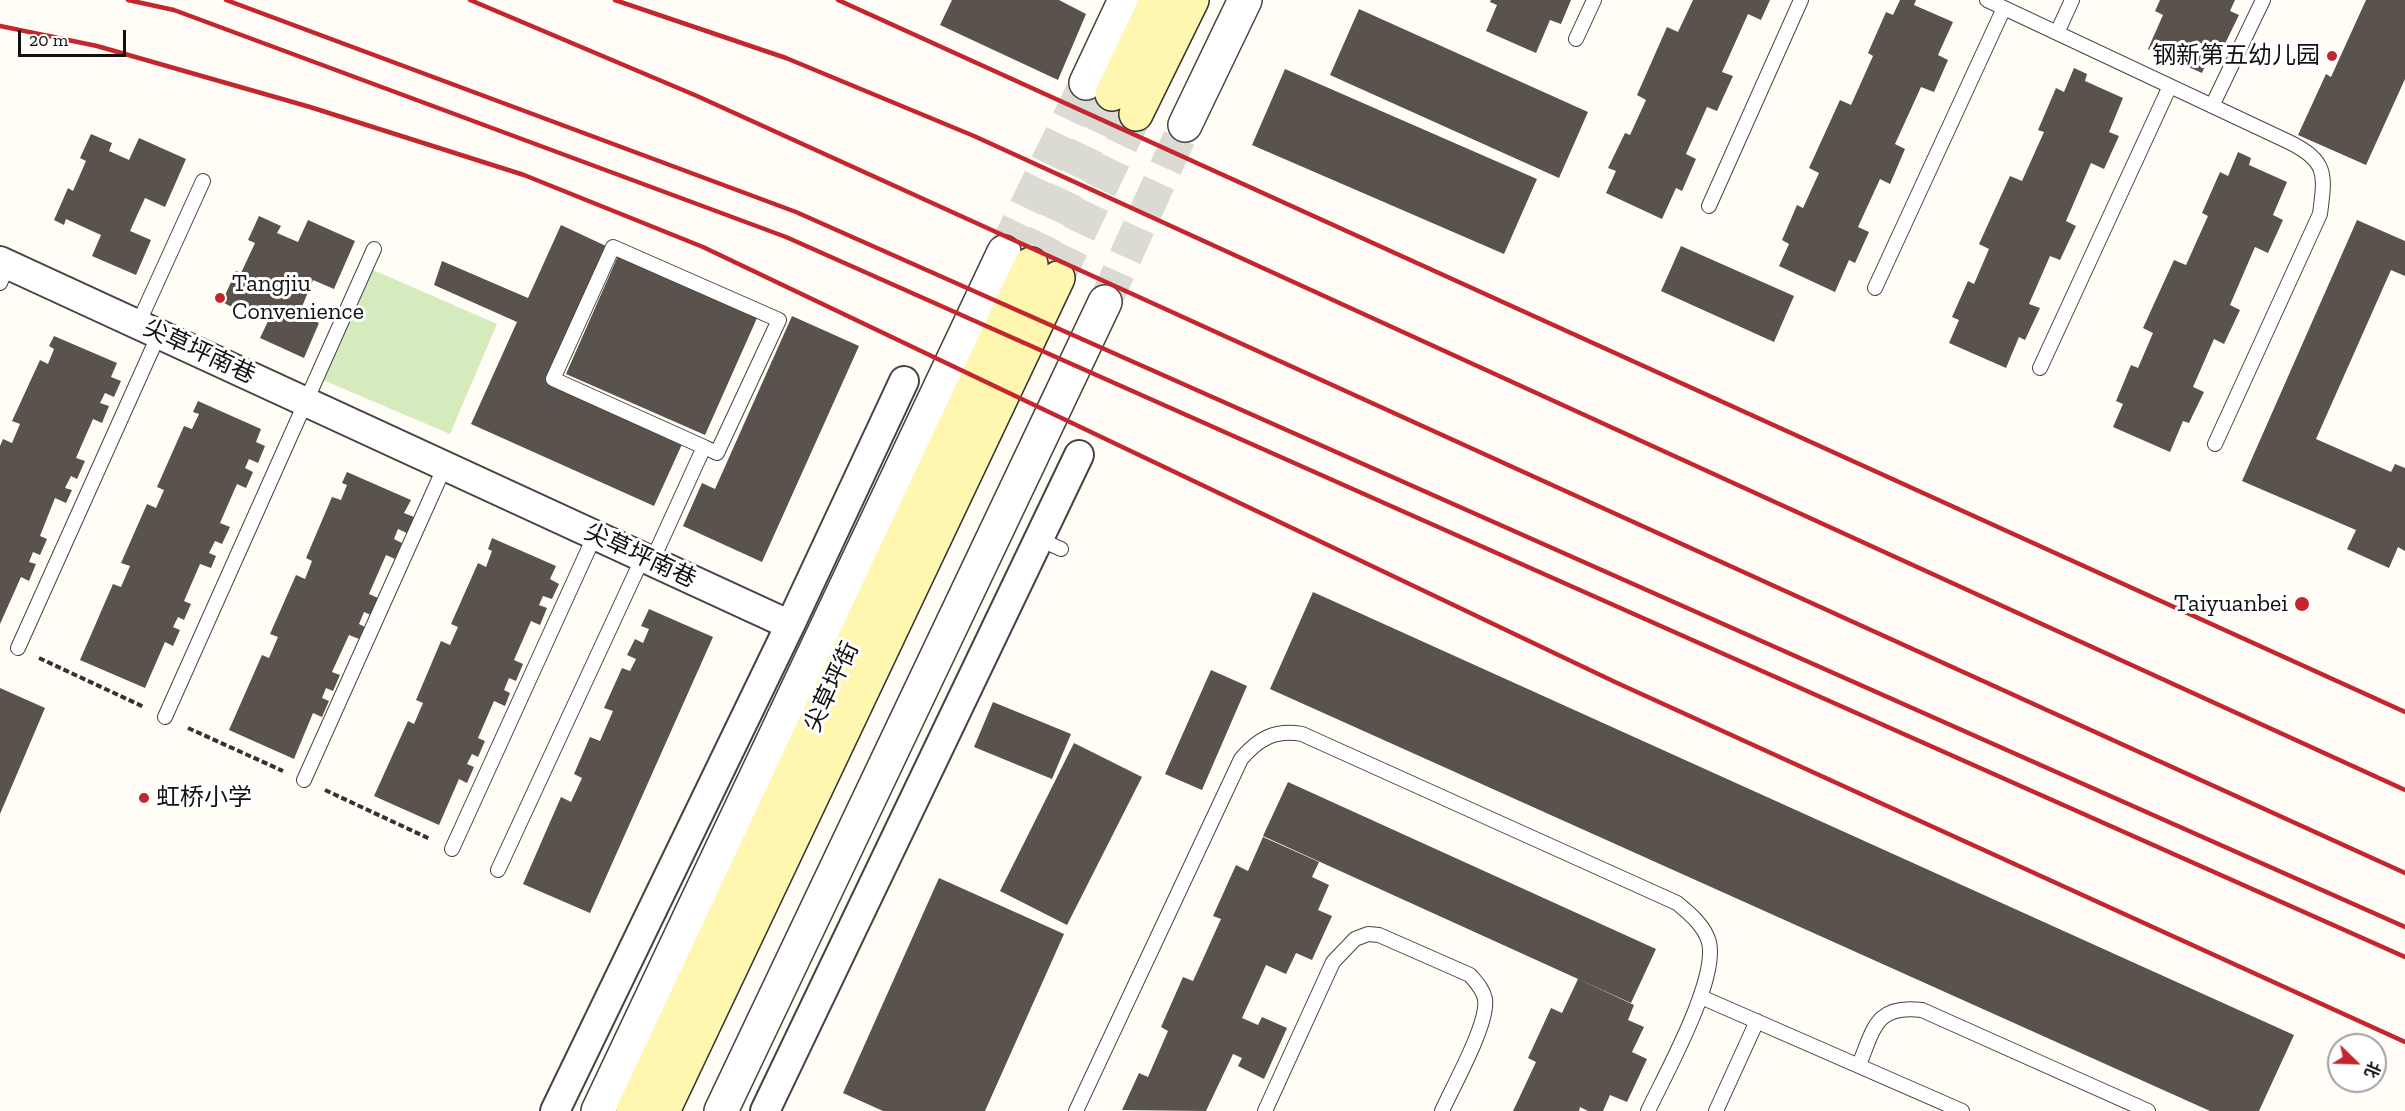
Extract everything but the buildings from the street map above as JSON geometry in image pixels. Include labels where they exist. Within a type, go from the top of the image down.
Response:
[{"type":"main road","points":[[1111,97],[1157,0]]},
{"type":"main road","points":[[1111,97],[1192,0]]},
{"type":"main road","name":"尖草坪街","points":[[633,1111],[1031,265]]},
{"type":"main road","name":"尖草坪街","points":[[663,1111],[1031,265]]},
{"type":"street","points":[[1111,97],[1125,0]]},
{"type":"street","points":[[1185,125],[1245,0]]},
{"type":"street","points":[[598,1111],[1031,265]]},
{"type":"street","name":"尖草坪南巷","points":[[3,270],[149,329],[790,625]]},
{"type":"street","points":[[721,1111],[1105,302]]},
{"type":"street","points":[[555,1111],[790,625],[904,381]]},
{"type":"street","points":[[765,1111],[1050,544],[1079,455]]},
{"type":"lane","points":[[1576,39],[1594,0]]},
{"type":"lane","points":[[1709,206],[1801,0]]},
{"type":"lane","points":[[1987,0],[2308,152],[2321,167],[2324,186],[2320,214],[2216,444]]},
{"type":"lane","points":[[2057,33],[2072,0]]},
{"type":"lane","points":[[2212,106],[2263,0]]},
{"type":"lane","points":[[1875,288],[2004,8]]},
{"type":"lane","points":[[2040,368],[2170,86]]},
{"type":"lane","points":[[18,648],[149,329],[202,181]]},
{"type":"lane","points":[[613,247],[779,320],[717,453],[704,447],[553,379],[613,247]]},
{"type":"lane","points":[[165,717],[374,249]]},
{"type":"lane","points":[[498,870],[647,559],[704,447]]},
{"type":"lane","points":[[304,780],[445,466]]},
{"type":"lane","points":[[452,849],[595,535]]},
{"type":"lane","points":[[1076,1111],[1241,759],[1252,746],[1263,738],[1290,732],[1302,734],[1677,903],[1702,926],[1711,957],[1708,975],[1701,997],[1648,1111]]},
{"type":"lane","points":[[1265,1111],[1333,962],[1355,939],[1368,934],[1378,935],[1470,975],[1480,986],[1485,998],[1485,1013],[1442,1111]]},
{"type":"lane","points":[[1701,997],[1962,1111]]},
{"type":"lane","points":[[1859,1065],[1876,1025],[1888,1012],[1906,1008],[1922,1010],[2148,1111]]},
{"type":"lane","points":[[1716,1111],[1757,1021]]},
{"type":"path","points":[[18,648],[452,849]]},
{"type":"green space","points":[[371,269],[497,324],[450,434],[323,380]]},
{"type":"tunnel","points":[[1004,252],[1086,83]]},
{"type":"tunnel","points":[[1031,264],[1112,94]]},
{"type":"tunnel","points":[[1058,278],[1136,114]]},
{"type":"tunnel","points":[[1105,302],[1185,125]]},
{"type":"railway","points":[[128,0],[174,10],[786,237],[2405,957]]},
{"type":"railway","points":[[226,0],[796,212],[2405,927]]},
{"type":"railway","points":[[470,0],[697,96],[2405,873]]},
{"type":"railway","points":[[615,0],[786,58],[974,136],[2405,790]]},
{"type":"railway","points":[[838,0],[2405,712]]},
{"type":"railway","points":[[0,26],[97,46],[310,107],[524,175],[703,247],[1615,682],[2405,1042]]},
{"type":"place","name":"钢新第五幼儿园","points":[[2332,56]]},
{"type":"place","name":"Tangjiu Convenience","points":[[220,298]]},
{"type":"place","name":"Taiyuanbei","points":[[2302,604]]},
{"type":"place","name":"虹桥小学","points":[[144,798]]}]
